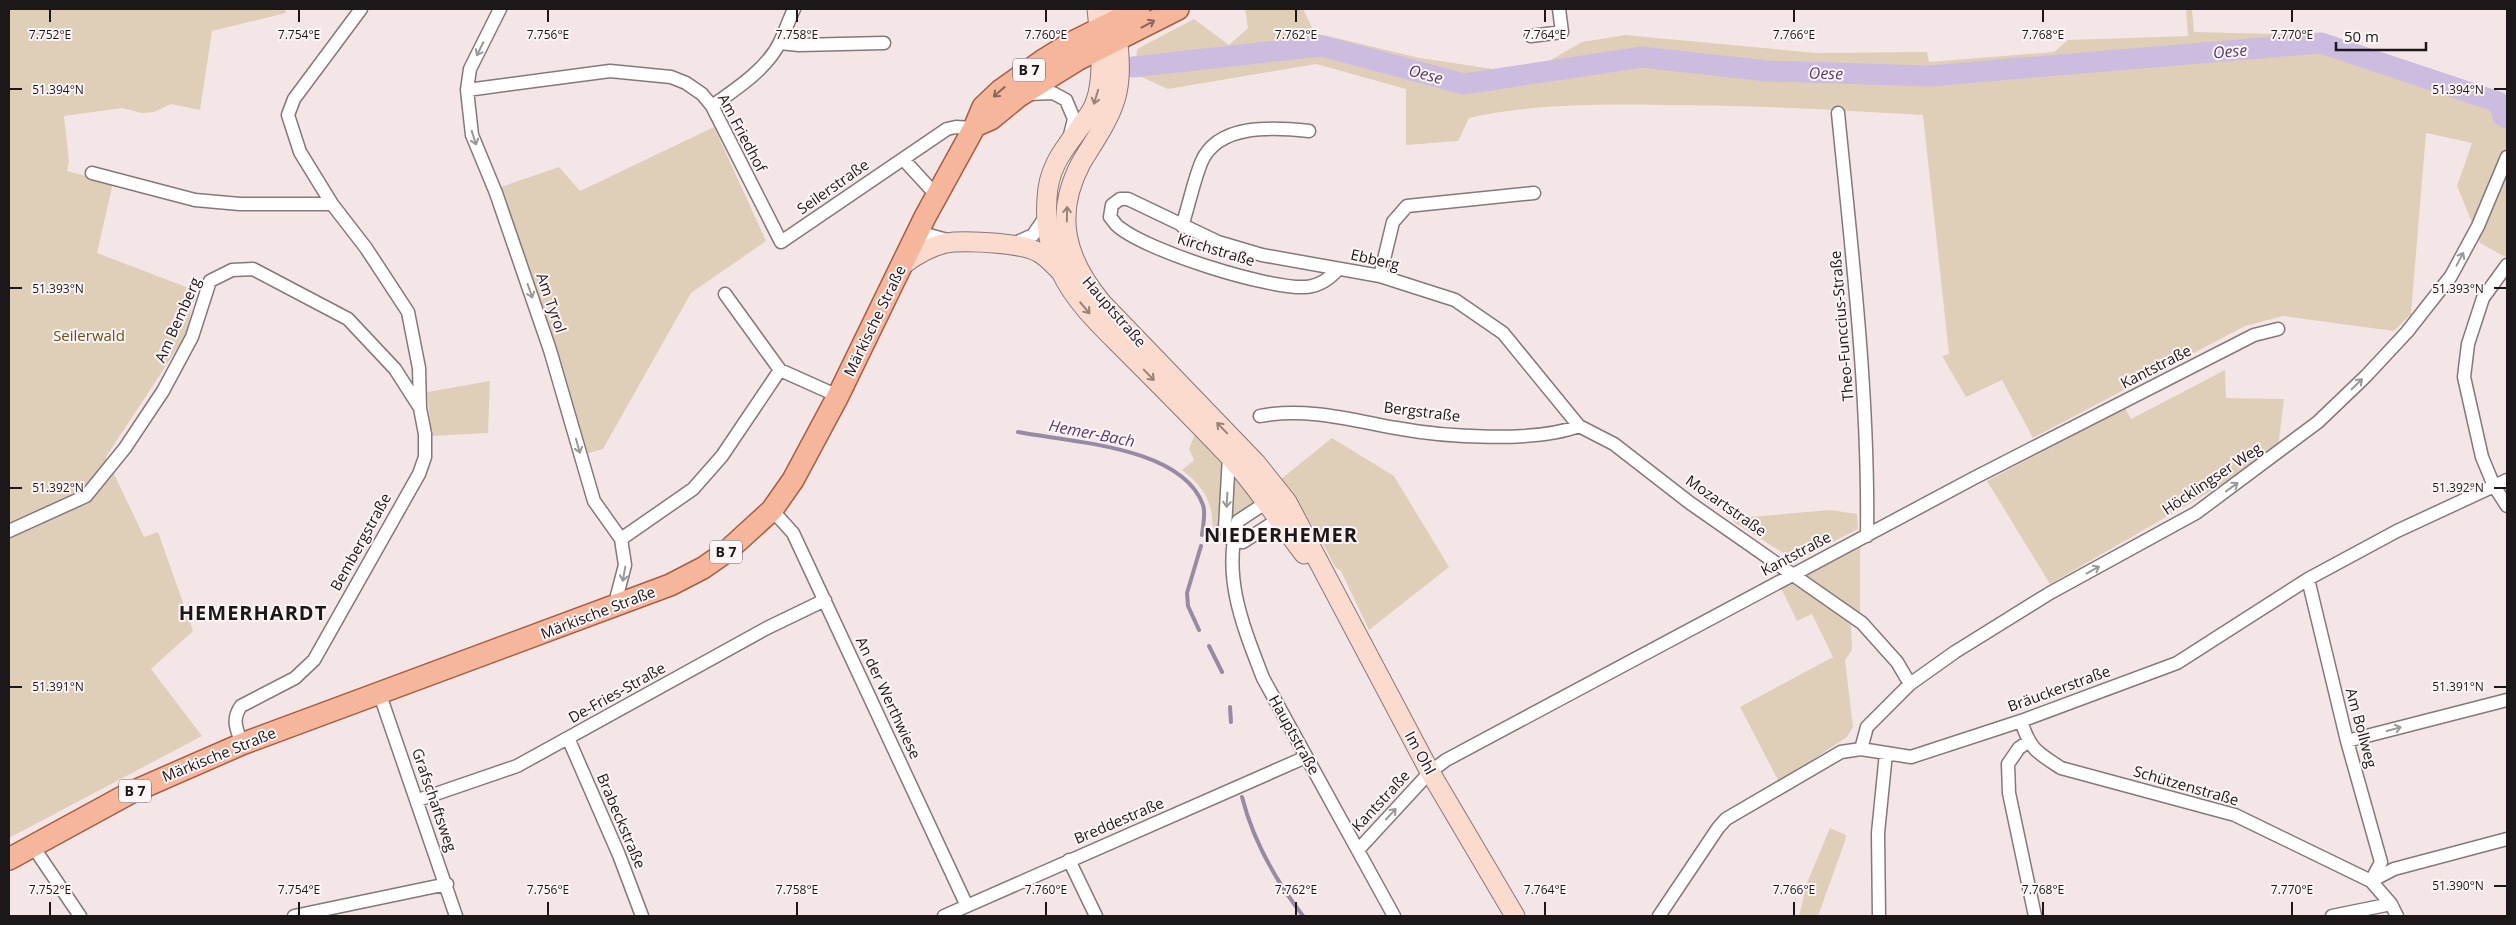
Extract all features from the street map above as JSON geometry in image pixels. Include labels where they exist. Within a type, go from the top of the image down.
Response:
[{"type":"main road","name":"B 7","points":[[1107,26],[1139,9]]},
{"type":"main road","name":"Märkische Straße","points":[[9,859],[130,793],[242,744],[380,695],[670,585],[703,568],[726,552],[772,510],[806,458],[915,237],[974,127],[983,106],[1001,90],[1071,43],[1107,26],[1178,9]]},
{"type":"main road","name":"Märkische Straße","points":[[974,127],[991,119],[1107,26]]},
{"type":"main road","name":"Hauptstraße","points":[[1060,272],[1048,235],[1046,216],[1047,193],[1055,166],[1067,143],[1091,112],[1098,92],[1107,26]]},
{"type":"main road","name":"Hauptstraße","points":[[1107,26],[1119,78],[1116,99],[1071,186],[1066,221],[1074,262],[1085,283],[1121,335],[1229,456],[1267,502],[1283,511]]},
{"type":"main road","name":"Hauptstraße","points":[[901,266],[914,256],[947,239],[1012,245],[1039,252],[1060,272],[1078,299],[1121,335],[1256,463],[1283,511]]},
{"type":"main road","name":"Im Ohl","points":[[1283,511],[1332,586],[1430,772],[1515,916]]},
{"type":"street","name":"Bembergstraße","points":[[242,744],[235,724],[236,714],[241,706],[295,678],[314,660],[420,474],[425,457],[426,434],[420,408],[419,368],[408,312],[366,248],[332,204],[300,152],[288,115],[294,99],[361,9]]},
{"type":"street","name":"Am Tyrol","points":[[500,9],[470,69],[467,90],[472,135],[496,193],[550,350],[594,501],[621,539],[626,565],[614,607]]},
{"type":"street","points":[[712,106],[739,87],[780,43],[794,9]]},
{"type":"street","points":[[1531,36],[1562,32],[1559,9]]},
{"type":"street","points":[[780,43],[799,45],[884,43]]},
{"type":"street","name":"Am Friedhof","points":[[467,90],[610,71],[670,77],[686,83],[702,94],[712,106],[781,242]]},
{"type":"street","name":"Hauptstraße","points":[[1019,96],[1042,92],[1053,93],[1066,100],[1074,119],[1067,143]]},
{"type":"street","name":"Theo-Funccius-Straße","points":[[1838,113],[1864,389],[1868,451],[1867,536]]},
{"type":"street","name":"Seilerstraße","points":[[781,242],[947,129],[974,127]]},
{"type":"street","points":[[1182,226],[1201,162],[1208,150],[1219,140],[1235,134],[1278,128],[1309,131]]},
{"type":"street","name":"Höcklingser Weg","points":[[1861,749],[1866,727],[1910,684],[1955,652],[2050,594],[2196,513],[2280,453],[2318,422],[2407,332],[2451,276],[2478,226],[2507,157]]},
{"type":"street","points":[[903,158],[935,199],[933,218],[947,239]]},
{"type":"street","points":[[92,173],[195,200],[240,204],[332,204]]},
{"type":"street","points":[[1380,276],[1393,222],[1406,206],[1534,193]]},
{"type":"street","name":"Ebberg","points":[[1120,199],[1128,199],[1218,242],[1262,256],[1380,276],[1455,300],[1503,333],[1579,426]]},
{"type":"street","name":"Kirchstraße","points":[[1120,199],[1112,205],[1110,217],[1119,228],[1149,244],[1187,260],[1266,281],[1307,287],[1330,279],[1338,269]]},
{"type":"street","points":[[1012,245],[1033,235],[1046,216]]},
{"type":"street","name":"Hauptstraße","points":[[915,237],[929,235],[947,239]]},
{"type":"street","points":[[2507,265],[2483,298],[2468,344],[2464,377],[2482,457],[2494,486],[2507,506]]},
{"type":"street","name":"Am Bemberg","points":[[9,531],[86,496],[125,448],[163,391],[192,337],[210,281],[232,270],[253,269],[348,319],[398,374],[420,408]]},
{"type":"street","points":[[726,294],[780,370],[838,396]]},
{"type":"street","name":"Kantstraße","points":[[1358,850],[1430,772],[1446,760],[1974,478],[2254,335],[2278,329]]},
{"type":"street","points":[[398,374],[410,374],[419,368]]},
{"type":"street","points":[[621,539],[693,489],[722,456],[780,370]]},
{"type":"street","name":"Bergstraße","points":[[1260,416],[1280,412],[1354,418],[1397,428],[1500,436],[1554,434],[1579,426]]},
{"type":"street","name":"Mozartstraße","points":[[1579,426],[1614,444],[1690,503],[1793,573],[1862,623],[1897,662],[1910,684]]},
{"type":"street","name":"Hauptstraße","points":[[1229,456],[1226,528],[1232,542]]},
{"type":"street","name":"Bräuckerstraße","points":[[1659,916],[1726,819],[1841,752],[1861,749],[1912,756],[2020,720],[2177,663],[2308,579],[2397,531],[2507,480]]},
{"type":"street","name":"Hauptstraße","points":[[1267,502],[1238,521],[1232,542],[1231,567],[1235,592],[1250,644],[1264,678],[1394,916]]},
{"type":"street","name":"An der Werthwiese","points":[[772,510],[792,533],[967,906]]},
{"type":"street","points":[[1232,542],[1243,542],[1283,511]]},
{"type":"street","name":"Am Bollweg","points":[[2308,579],[2347,741],[2382,862],[2371,881]]},
{"type":"street","name":"De-Fries-Straße","points":[[418,800],[517,766],[767,628],[826,604]]},
{"type":"street","name":"Grafschaftsweg","points":[[380,695],[418,800],[456,916]]},
{"type":"street","points":[[2347,741],[2507,700]]},
{"type":"street","name":"Schützenstraße","points":[[2020,720],[2028,742],[2040,754],[2061,768],[2234,815],[2371,881],[2391,904],[2397,916]]},
{"type":"street","name":"Brabeckstraße","points":[[568,738],[619,855],[642,916]]},
{"type":"street","points":[[2028,742],[2019,748],[2008,764],[2009,793],[2035,916]]},
{"type":"street","points":[[1879,916],[1878,833],[1886,753]]},
{"type":"street","name":"Breddestraße","points":[[944,916],[1306,757]]},
{"type":"street","points":[[2371,881],[2394,870],[2507,839]]},
{"type":"street","points":[[32,845],[80,916]]},
{"type":"street","points":[[1069,860],[1096,916]]},
{"type":"street","points":[[294,916],[446,884]]},
{"type":"street","points":[[2332,916],[2391,904]]},
{"type":"green space","name":"Seilerwald","points":[[9,9],[285,9],[286,13],[212,31],[200,110],[171,104],[154,112],[142,113],[122,108],[64,116],[69,161],[67,171],[113,183],[97,253],[194,290],[188,332],[106,457],[144,537],[158,532],[193,631],[151,669],[202,736],[9,838]]},
{"type":"green space","points":[[1245,9],[1303,9],[1315,33],[1420,58],[1499,70],[1549,61],[1582,42],[1625,35],[1816,53],[1927,52],[1929,62],[2054,52],[2068,40],[2188,36],[2186,9],[2192,9],[2194,32],[2313,35],[2507,101],[2507,254],[2505,257],[2480,243],[2457,186],[2472,143],[2426,133],[2411,314],[2394,331],[2283,316],[2245,326],[2033,438],[2002,380],[1966,397],[1942,356],[1949,354],[1923,115],[1727,106],[1613,105],[1541,107],[1469,118],[1458,141],[1406,145],[1406,89],[1316,64],[1168,89],[1135,74],[1137,49],[1194,19],[1229,45],[1248,28]]},
{"type":"green space","points":[[714,127],[766,241],[691,293],[603,449],[585,454],[555,349],[501,187],[559,167],[580,191]]},
{"type":"green space","points":[[2225,370],[2226,398],[2284,399],[2278,448],[2251,468],[2050,584],[1987,481],[2125,408],[2131,419]]},
{"type":"green space","points":[[490,381],[488,433],[432,436],[427,392]]},
{"type":"green space","points":[[1196,431],[1261,499],[1215,533],[1211,510],[1204,492],[1182,470],[1194,460],[1189,449]]},
{"type":"green space","points":[[1332,438],[1394,476],[1449,567],[1369,630],[1341,571],[1335,567],[1318,534],[1281,479]]},
{"type":"green space","points":[[1830,510],[1857,514],[1858,529],[1796,561],[1734,522],[1732,518],[1738,512],[1750,517]]},
{"type":"green space","points":[[1863,541],[1860,550],[1860,619],[1797,574]]},
{"type":"green space","points":[[1794,577],[1851,621],[1852,650],[1845,660],[1853,727],[1847,737],[1779,782],[1740,707],[1833,657],[1812,614],[1797,621],[1780,586]]},
{"type":"green space","points":[[1830,828],[1846,835],[1845,841],[1818,916],[1799,916],[1807,883]]},
{"type":"waterway","name":"Oese","points":[[1133,67],[1322,46],[1464,84],[1642,57],[1766,71],[1929,76],[2321,43],[2498,102],[2503,116],[2507,118]]},
{"type":"waterway","name":"Hemer-Bach","points":[[1018,432],[1122,450],[1149,459],[1172,470],[1191,485],[1203,505],[1202,535]]},
{"type":"waterway","name":"Hemer-Bach","points":[[1199,630],[1188,606],[1187,593],[1201,546]]},
{"type":"waterway","name":"Hemer-Bach","points":[[1209,646],[1222,672]]},
{"type":"waterway","name":"Hemer-Bach","points":[[1230,707],[1231,722]]},
{"type":"waterway","name":"Hemer-Bach","points":[[1242,797],[1252,829],[1266,860],[1303,916]]},
{"type":"district","name":"NIEDERHEMER","points":[[1281,535]]},
{"type":"district","name":"HEMERHARDT","points":[[253,613]]}]
